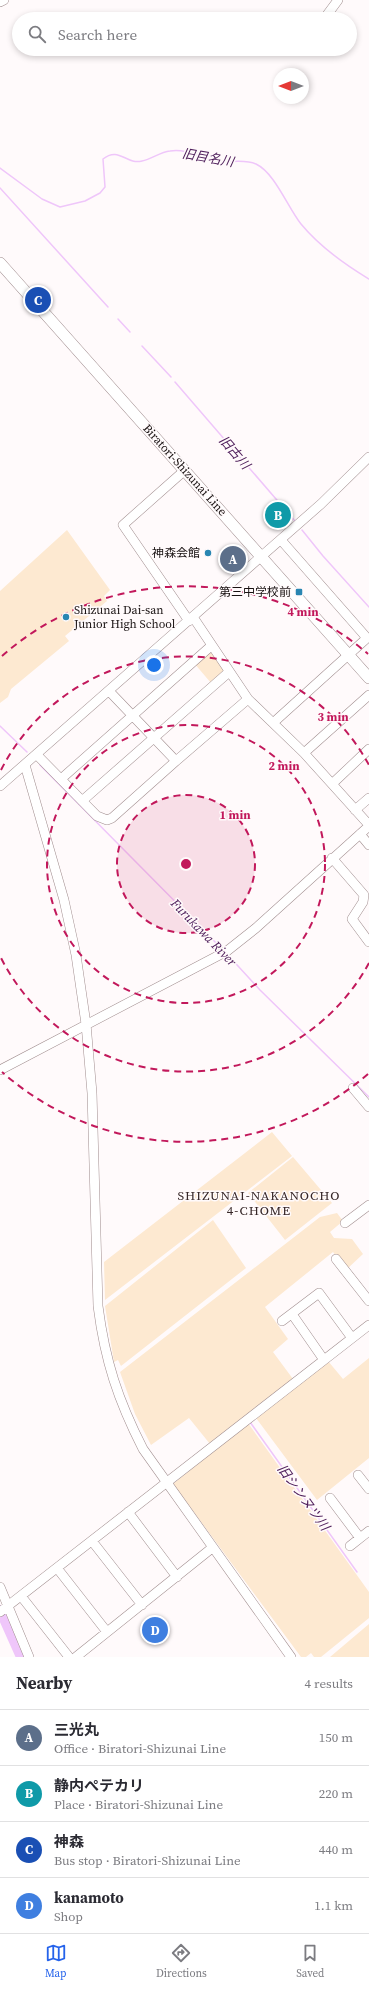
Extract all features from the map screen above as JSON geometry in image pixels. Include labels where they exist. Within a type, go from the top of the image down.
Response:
[{"type":"main road","name":"Biratori-Shizunai Line","points":[[0,263],[369,678]]},
{"type":"street","points":[[0,2],[4,0]]},
{"type":"street","points":[[329,12],[338,0]]},
{"type":"street","points":[[0,786],[281,540],[369,457]]},
{"type":"street","points":[[0,1070],[225,953],[256,928],[369,826],[304,753],[248,699],[123,524],[184,470]]},
{"type":"street","points":[[273,723],[366,638],[281,540]]},
{"type":"street","points":[[61,779],[211,646]]},
{"type":"street","points":[[82,801],[229,672]]},
{"type":"street","points":[[109,691],[176,761]]},
{"type":"street","points":[[304,753],[369,695]]},
{"type":"street","points":[[37,755],[82,801],[102,819],[112,818],[248,699]]},
{"type":"street","points":[[332,784],[369,749]]},
{"type":"street","points":[[25,765],[64,900],[76,955],[86,1024],[92,1093],[98,1306],[102,1338],[109,1368],[126,1416],[143,1449],[166,1484],[291,1657]]},
{"type":"street","points":[[355,810],[369,798]]},
{"type":"street","points":[[360,834],[369,845]]},
{"type":"street","points":[[332,858],[364,895],[363,902],[352,919],[369,942]]},
{"type":"street","points":[[353,1088],[369,1106]]},
{"type":"street","points":[[345,1223],[369,1205]]},
{"type":"street","points":[[336,1259],[369,1301]]},
{"type":"street","points":[[282,1321],[319,1293],[352,1338]]},
{"type":"street","points":[[292,1314],[324,1360]]},
{"type":"street","points":[[4,1609],[369,1325]]},
{"type":"street","points":[[358,1475],[369,1489]]},
{"type":"street","points":[[330,1498],[360,1538]]},
{"type":"street","points":[[128,1512],[177,1577]]},
{"type":"street","points":[[350,1546],[369,1531]]},
{"type":"street","points":[[92,1541],[142,1605]]},
{"type":"street","points":[[76,1657],[212,1548]]},
{"type":"street","points":[[57,1568],[107,1632]]},
{"type":"street","points":[[0,1587],[4,1609],[29,1657]]},
{"type":"street","points":[[21,1596],[69,1657]]},
{"type":"shaded area","points":[[67,530],[110,590],[104,596],[107,601],[65,636],[69,641],[11,689],[8,697],[0,703],[0,591]]},
{"type":"shaded area","points":[[212,651],[224,669],[224,672],[211,683],[194,663]]},
{"type":"shaded area","points":[[272,1132],[292,1156],[105,1300],[104,1262]]},
{"type":"shaded area","points":[[293,1157],[332,1203],[285,1240],[248,1193]]},
{"type":"shaded area","points":[[337,1213],[343,1221],[330,1232],[334,1238],[352,1239],[363,1254],[347,1269],[333,1252],[265,1307],[288,1339],[273,1352],[293,1379],[210,1444],[189,1418],[151,1445],[135,1414],[120,1372],[320,1217]]},
{"type":"shaded area","points":[[213,1220],[246,1268],[121,1366],[118,1360],[114,1362],[105,1306]]},
{"type":"shaded area","points":[[369,1358],[369,1458],[317,1500],[256,1418],[328,1361],[343,1379]]},
{"type":"shaded area","points":[[248,1423],[369,1592],[369,1618],[321,1657],[314,1657],[311,1653],[306,1657],[301,1657],[173,1484]]},
{"type":"shaded area","points":[[369,1624],[369,1657],[330,1657]]},
{"type":"waterway","name":"旧目名川","points":[[0,168],[42,199],[60,207],[85,201],[100,193],[105,187],[103,159],[114,154],[136,162],[146,160],[166,152],[183,151],[220,162],[252,162],[269,175],[296,217],[308,232],[324,248],[369,279]]},
{"type":"waterway","name":"旧古川","points":[[0,188],[108,307]]},
{"type":"waterway","name":"旧古川","points":[[118,319],[130,332]]},
{"type":"waterway","name":"旧古川","points":[[142,346],[171,377]]},
{"type":"waterway","name":"旧古川","points":[[175,382],[295,521]]},
{"type":"waterway","name":"旧古川","points":[[302,530],[323,556],[369,607]]},
{"type":"waterway","name":"Furukawa River","points":[[0,726],[27,752]]},
{"type":"waterway","name":"Furukawa River","points":[[40,765],[223,950]]},
{"type":"waterway","name":"Furukawa River","points":[[227,954],[260,990],[369,1097]]},
{"type":"waterway","name":"旧シンヌツ川","points":[[250,1422],[357,1572]]},
{"type":"waterway","points":[[0,1610],[21,1657]]},
{"type":"place","name":"神森","points":[[38,300]]},
{"type":"place","name":"静内ぺテカリ","points":[[278,515]]},
{"type":"place","name":"神森会館","points":[[208,553]]},
{"type":"place","name":"三光丸","points":[[233,559]]},
{"type":"place","name":"第三中学校前","points":[[299,592]]},
{"type":"place","name":"Shizunai Dai-san Junior High School","points":[[66,617]]},
{"type":"place","name":"kanamoto","points":[[155,1630]]},
{"type":"district","name":"SHIZUNAI-NAKANOCHO 4-CHOME","points":[[259,1202]]}]
